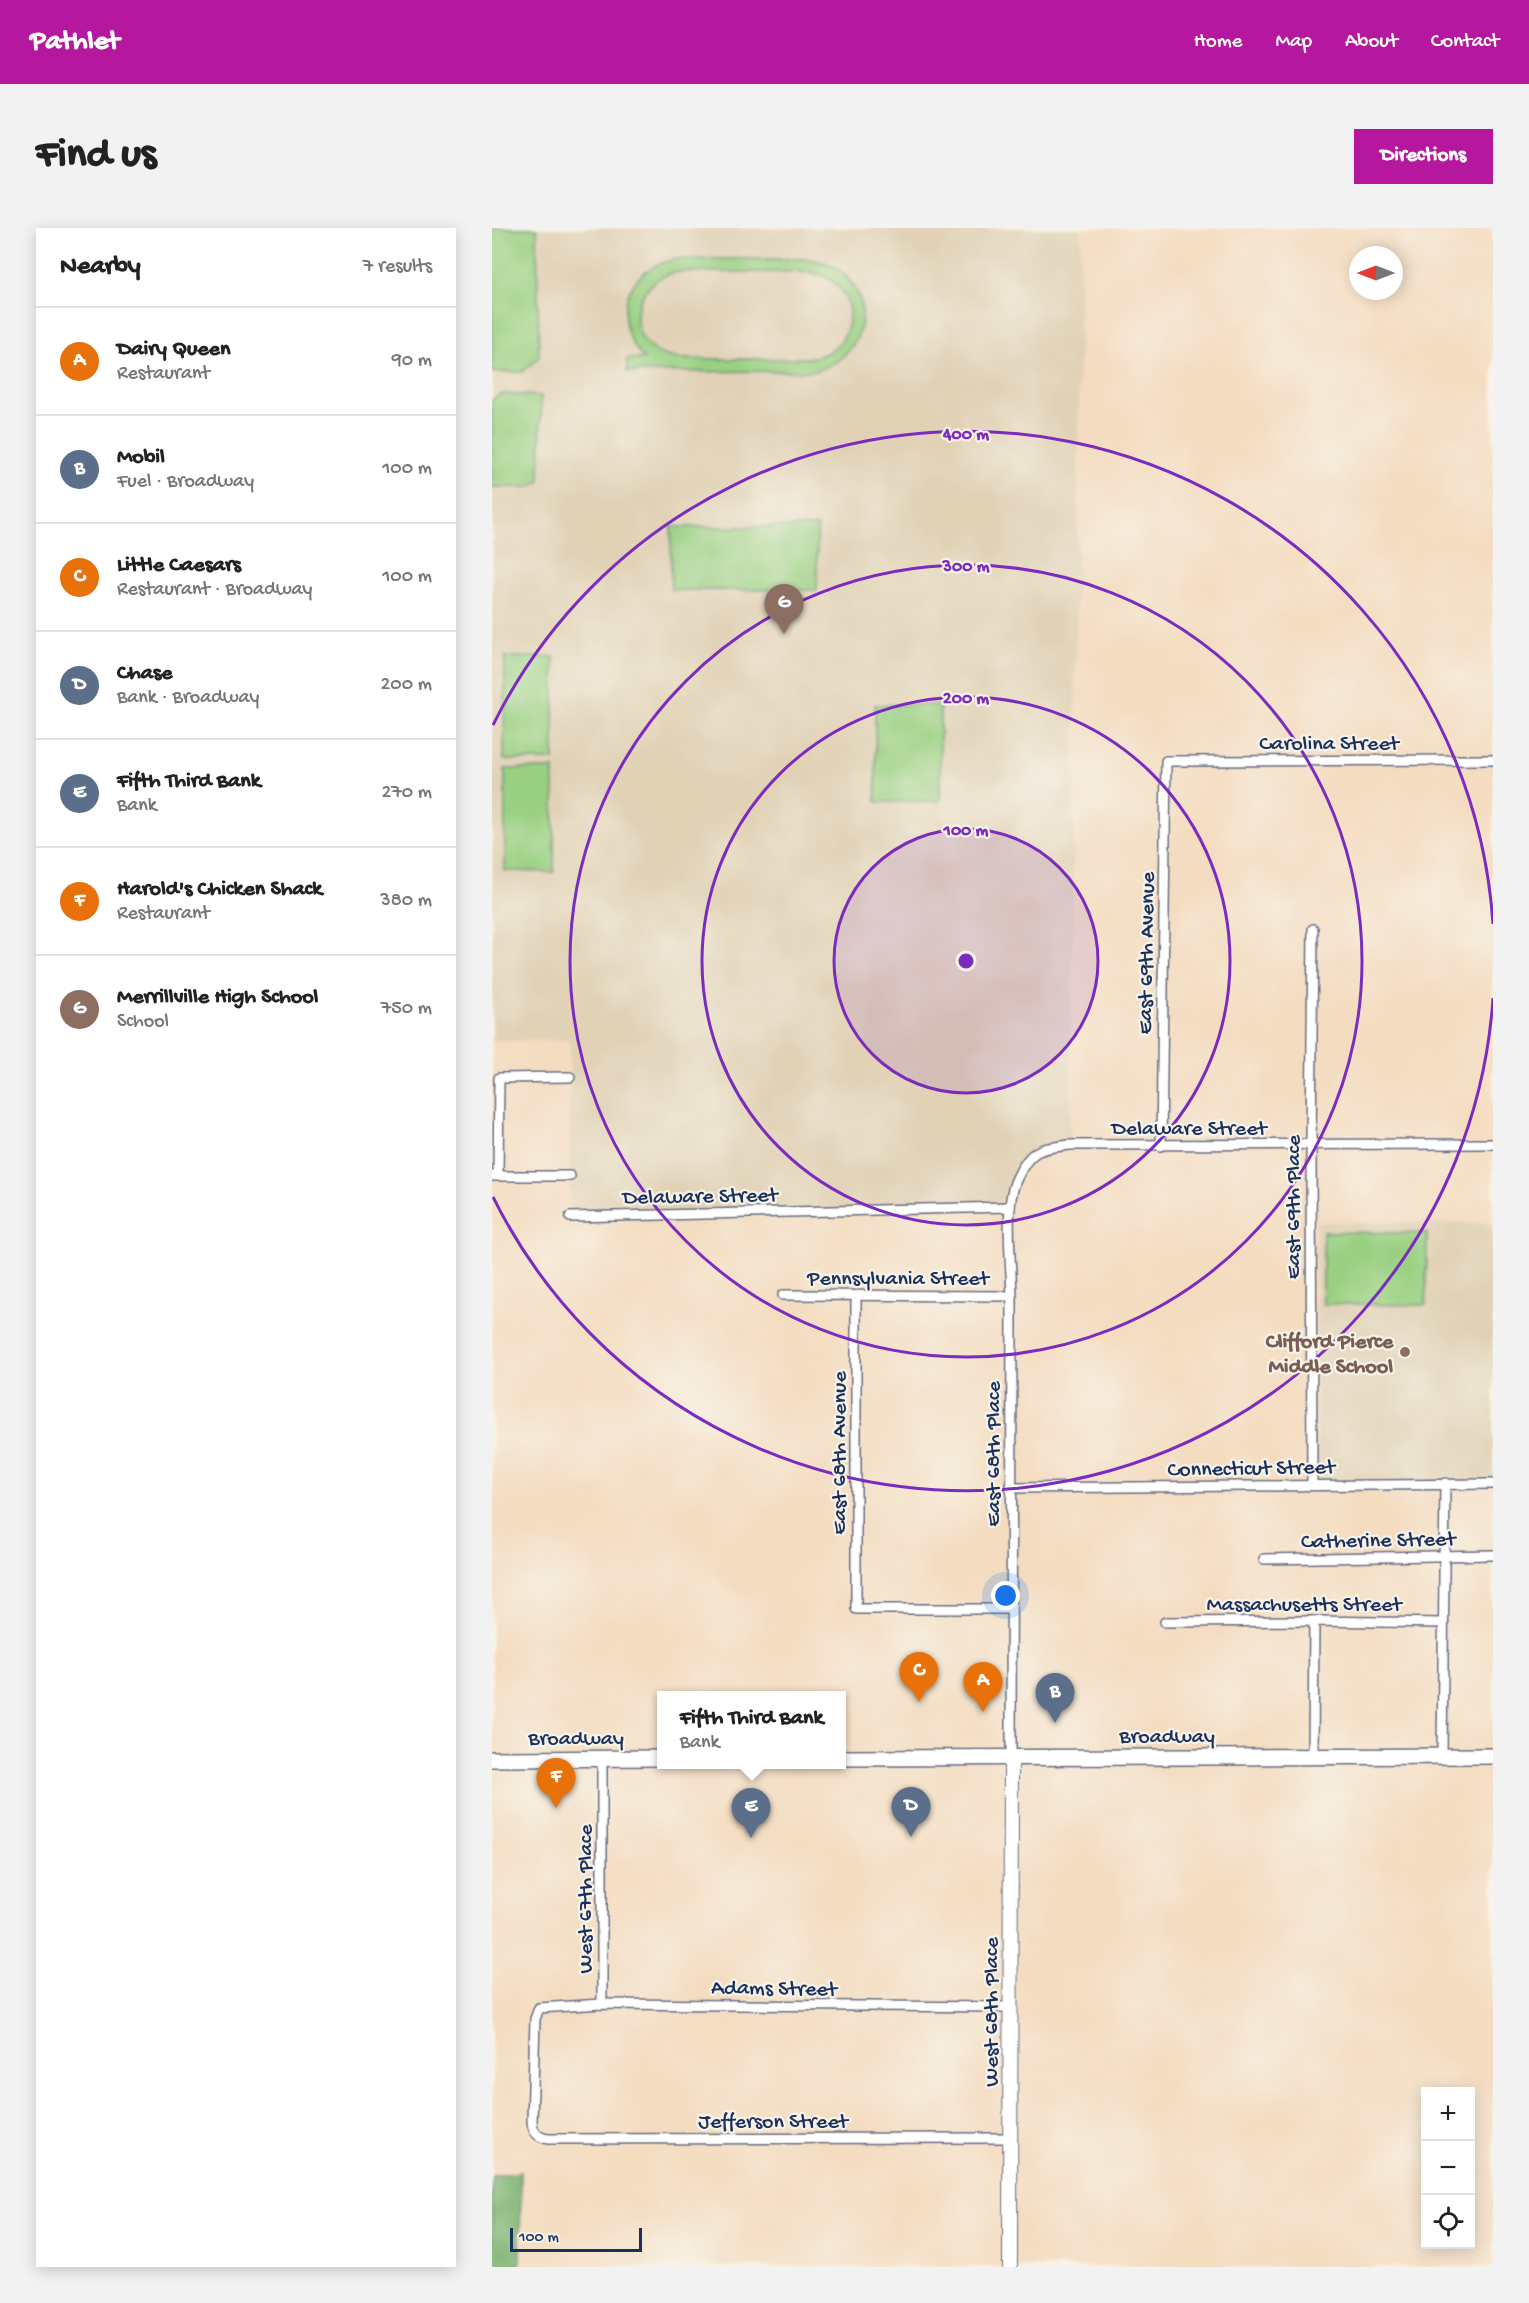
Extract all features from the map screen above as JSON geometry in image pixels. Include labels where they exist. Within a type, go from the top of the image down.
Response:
[{"type":"main road","name":"Broadway","points":[[846,1758],[1493,1756]]},
{"type":"main road","name":"Broadway","points":[[492,1759],[657,1758]]},
{"type":"street","name":"Carolina Street","points":[[1166,761],[1493,760]]},
{"type":"street","name":"East 69th Avenue","points":[[1161,1146],[1166,761]]},
{"type":"street","name":"East 69th Place","points":[[1312,1484],[1313,929]]},
{"type":"street","points":[[570,1077],[499,1078],[495,1175],[570,1176]]},
{"type":"street","name":"Delaware Street","points":[[1030,1155],[1041,1149],[1070,1145],[1493,1144]]},
{"type":"street","name":"East 68th Place","points":[[1011,1757],[1012,1296],[1010,1207],[1015,1180],[1030,1155]]},
{"type":"street","name":"Delaware Street","points":[[570,1217],[1010,1207]]},
{"type":"street","name":"Pennsylvania Street","points":[[783,1295],[1012,1296]]},
{"type":"street","name":"East 68th Avenue","points":[[856,1297],[856,1609],[1010,1610]]},
{"type":"street","points":[[1442,1756],[1445,1483]]},
{"type":"street","name":"Connecticut Street","points":[[1010,1488],[1493,1484]]},
{"type":"street","name":"Catherine Street","points":[[1264,1559],[1493,1555]]},
{"type":"street","points":[[1313,1756],[1314,1621]]},
{"type":"street","name":"Massachusetts Street","points":[[1165,1622],[1443,1623]]},
{"type":"street","name":"West 68th Place","points":[[1010,2267],[1011,1757]]},
{"type":"street","name":"West 67th Place","points":[[602,1758],[602,2004]]},
{"type":"street","name":"Adams Street","points":[[536,2134],[532,2122],[535,2019],[539,2008],[602,2004],[1010,2007]]},
{"type":"street","name":"Jefferson Street","points":[[536,2134],[548,2139],[1011,2138]]},
{"type":"shaded area","points":[[492,228],[1081,228],[1070,1145],[1030,1155],[1001,1207],[570,1217],[570,1040],[492,1041]]},
{"type":"shaded area","name":"Clifford Pierce Middle School","points":[[1316,1222],[1493,1223],[1493,1483],[1317,1481]]},
{"type":"green space","points":[[492,228],[537,228],[539,357],[522,372],[492,372]]},
{"type":"green space","points":[[679,259],[807,259],[830,265],[847,277],[858,293],[862,311],[860,329],[852,347],[837,361],[815,371],[627,372],[627,359],[644,359],[633,344],[626,328],[627,297],[634,283],[660,263]],"holes":[[[679,272],[807,272],[826,277],[839,288],[847,301],[849,316],[846,331],[838,344],[825,354],[806,358],[677,359],[651,348],[642,337],[638,324],[638,310],[642,297],[651,285],[663,276]]]},
{"type":"green space","points":[[501,394],[541,396],[540,481],[530,487],[492,487],[492,400]]},
{"type":"green space","points":[[671,527],[817,527],[817,590],[671,590]]},
{"type":"green space","points":[[505,657],[554,657],[554,760],[504,760]]},
{"type":"green space","points":[[875,705],[940,705],[940,801],[876,802]]},
{"type":"green space","points":[[505,769],[554,769],[554,872],[505,871]]},
{"type":"green space","points":[[1323,1232],[1427,1233],[1426,1305],[1323,1304]]},
{"type":"green space","points":[[521,2172],[520,2267],[492,2267],[492,2176]]},
{"type":"place","name":"Merrillville High School","points":[[784,634]]},
{"type":"place","name":"Clifford Pierce Middle School","points":[[1405,1352]]},
{"type":"place","name":"Little Caesars","points":[[919,1702]]},
{"type":"place","name":"Dairy Queen","points":[[983,1712]]},
{"type":"place","name":"Mobil","points":[[1055,1723]]},
{"type":"place","name":"Harold's Chicken Shack","points":[[556,1808]]},
{"type":"place","name":"Chase","points":[[911,1837]]},
{"type":"place","name":"Fifth Third Bank","points":[[751,1838]]}]
